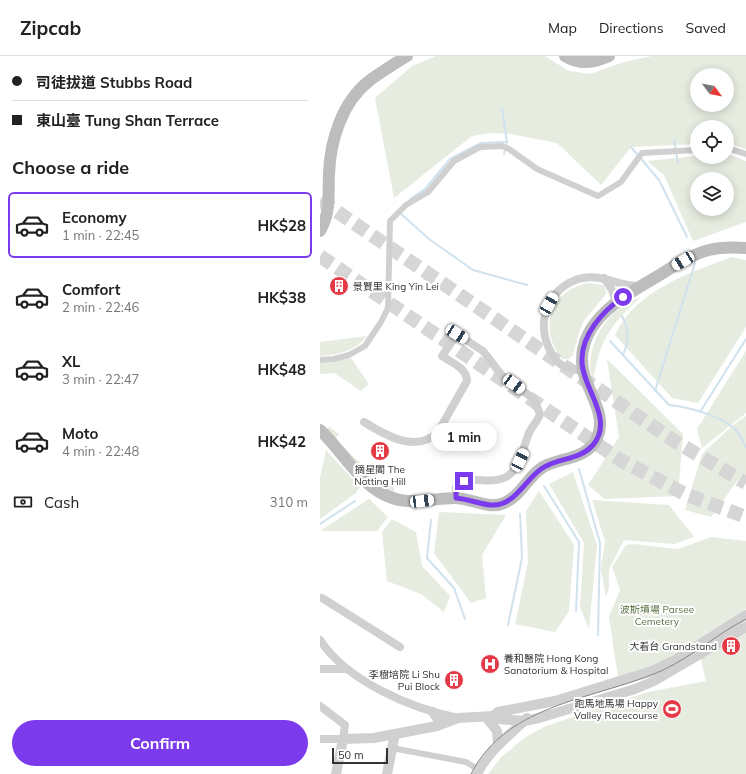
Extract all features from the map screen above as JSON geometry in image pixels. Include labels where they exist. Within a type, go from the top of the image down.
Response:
[{"type":"main road","points":[[320,230],[330,203],[329,174],[331,156],[334,138],[341,119],[353,98],[368,82],[407,56]]},
{"type":"main road","points":[[565,56],[578,62],[589,63],[608,56]]},
{"type":"main road","points":[[320,430],[357,473],[368,483],[386,494],[408,501],[456,498],[490,505],[502,504],[512,498],[543,468],[579,455],[590,448],[597,438],[601,419],[583,371],[582,361],[586,342],[601,316],[616,302],[699,253],[716,248],[746,248]]},
{"type":"street","points":[[320,360],[334,359],[349,355],[365,346],[382,322],[388,308],[390,221],[406,205],[428,192],[454,161],[480,147],[502,146],[509,149],[537,169],[598,196],[621,182],[636,159],[642,154],[690,150]]},
{"type":"street","points":[[734,150],[746,154]]},
{"type":"street","points":[[583,371],[566,367],[554,358],[544,337],[544,315],[554,296],[569,283],[587,277],[604,278],[627,285],[641,286]]},
{"type":"street","points":[[604,278],[612,290],[616,302]]},
{"type":"street","points":[[364,422],[395,439],[421,442],[432,438],[438,432],[468,381],[464,370],[442,356],[457,334],[483,351],[503,377],[534,399],[540,414],[530,432],[524,453],[514,470],[501,480],[464,481],[456,487],[456,498]]},
{"type":"street","points":[[321,600],[400,647]]},
{"type":"street","points":[[320,640],[331,655],[346,669],[392,694],[433,712],[458,718],[490,716],[498,712],[541,704],[652,671],[675,660],[746,615]]},
{"type":"street","points":[[490,716],[499,720],[524,721],[635,689],[654,680],[746,627]]},
{"type":"street","points":[[320,670],[346,669]]},
{"type":"street","points":[[392,748],[466,762],[478,772],[486,758],[498,743],[541,704]]},
{"type":"street","points":[[320,706],[345,725],[336,774]]},
{"type":"street","points":[[433,712],[438,719],[438,726]]},
{"type":"street","points":[[490,716],[496,731],[498,743]]},
{"type":"street","points":[[320,740],[374,738],[438,726],[458,718]]},
{"type":"street","points":[[387,774],[395,734]]},
{"type":"green space","points":[[436,56],[545,56],[569,71],[590,74],[624,62],[652,56],[746,56],[746,149],[734,145],[734,120],[690,120],[690,144],[631,147],[601,185],[557,143],[510,134],[491,133],[472,136],[394,198],[375,98],[412,66]]},
{"type":"green space","points":[[690,157],[690,164],[734,164],[734,157],[746,161],[746,222],[693,241],[664,175],[647,161]]},
{"type":"green space","points":[[732,257],[746,260],[746,327],[698,403],[672,398],[615,335],[624,319],[636,306],[665,285]]},
{"type":"green space","points":[[588,283],[603,285],[606,294],[583,322],[573,355],[569,359],[563,359],[558,354],[553,344],[550,333],[551,314],[555,305],[568,291],[577,286]]},
{"type":"green space","points":[[641,297],[614,324],[608,333],[600,353],[593,380],[591,354],[601,330],[618,309]]},
{"type":"green space","points":[[367,336],[352,349],[333,355],[320,356],[320,342]]},
{"type":"green space","points":[[746,351],[746,413],[702,448],[697,429]]},
{"type":"green space","points":[[351,358],[369,384],[361,391],[334,373],[320,374],[320,363],[334,362]]},
{"type":"green space","points":[[607,359],[683,434],[678,496],[605,499],[588,485],[619,437]]},
{"type":"green space","points":[[746,416],[746,475],[743,473],[711,517],[685,510],[702,454],[732,426]]},
{"type":"green space","points":[[329,427],[339,434],[335,439],[371,473],[394,487],[394,493],[373,482],[325,432]]},
{"type":"green space","points":[[326,450],[360,487],[356,493],[320,519],[320,478]]},
{"type":"green space","points":[[573,472],[597,545],[589,629],[580,607],[584,543],[549,484]]},
{"type":"green space","points":[[539,491],[574,545],[569,611],[555,632],[515,624],[528,563],[526,511]]},
{"type":"green space","points":[[369,499],[388,517],[377,531],[320,531]]},
{"type":"green space","points":[[592,500],[669,505],[694,537],[674,544],[624,540],[609,569],[609,588],[606,597],[601,569],[605,541]]},
{"type":"green space","points":[[439,512],[506,515],[482,555],[486,598],[471,603],[434,553]]},
{"type":"green space","points":[[392,519],[416,532],[422,566],[450,596],[444,612],[421,594],[387,581],[382,532]]},
{"type":"green space","name":"波斯墳場 Parsee Cemetery","points":[[711,537],[746,541],[746,609],[671,657],[646,668],[618,677],[609,617],[620,590],[612,567],[626,545],[634,544],[678,549]]},
{"type":"green space","name":"跑馬地馬場 Happy Valley Racecourse","points":[[746,630],[746,774],[488,774],[502,756],[526,737],[546,726],[648,692],[706,681],[700,656]]},
{"type":"waterway","points":[[502,108],[507,142],[504,154]]},
{"type":"waterway","points":[[674,140],[678,163]]},
{"type":"waterway","points":[[410,199],[425,189],[450,159],[481,143],[507,142]]},
{"type":"waterway","points":[[631,147],[659,180],[687,237]]},
{"type":"waterway","points":[[400,213],[429,239],[473,270],[527,285]]},
{"type":"waterway","points":[[655,391],[695,263]]},
{"type":"waterway","points":[[622,316],[628,336],[623,355]]},
{"type":"waterway","points":[[700,412],[746,339]]},
{"type":"waterway","points":[[610,341],[669,405],[694,410],[728,423],[734,428],[746,447]]},
{"type":"waterway","points":[[579,469],[600,543],[598,635]]},
{"type":"waterway","points":[[544,486],[579,542],[576,611]]},
{"type":"waterway","points":[[320,524],[355,501]]},
{"type":"waterway","points":[[508,625],[522,558],[520,514]]},
{"type":"waterway","points":[[431,520],[427,558],[454,588],[465,619]]},
{"type":"tunnel","points":[[320,200],[676,442],[746,483]]},
{"type":"tunnel","points":[[320,256],[622,461],[687,495],[746,517]]},
{"type":"tram line","points":[[471,774],[487,750],[507,731],[531,717],[556,706],[638,680],[663,670],[685,658],[725,631],[746,619]]},
{"type":"place","name":"景賢里 King Yin Lei","points":[[339,286]]},
{"type":"place","name":"摘星閣 The Notting Hill","points":[[380,451]]},
{"type":"place","name":"大看台 Grandstand","points":[[731,646]]},
{"type":"place","name":"養和醫院 Hong Kong Sanatorium & Hospital","points":[[490,664]]},
{"type":"place","name":"李樹培院 Li Shu Pui Block","points":[[454,680]]},
{"type":"place","name":"跑馬地馬場 Happy Valley Racecourse","points":[[672,709]]},
{"type":"route","points":[[464,481],[456,487],[456,498],[477,501],[487,505],[502,504],[516,495],[536,473],[543,468],[579,455],[590,448],[596,441],[601,419],[583,371],[583,351],[595,324],[609,308],[623,297]]}]
